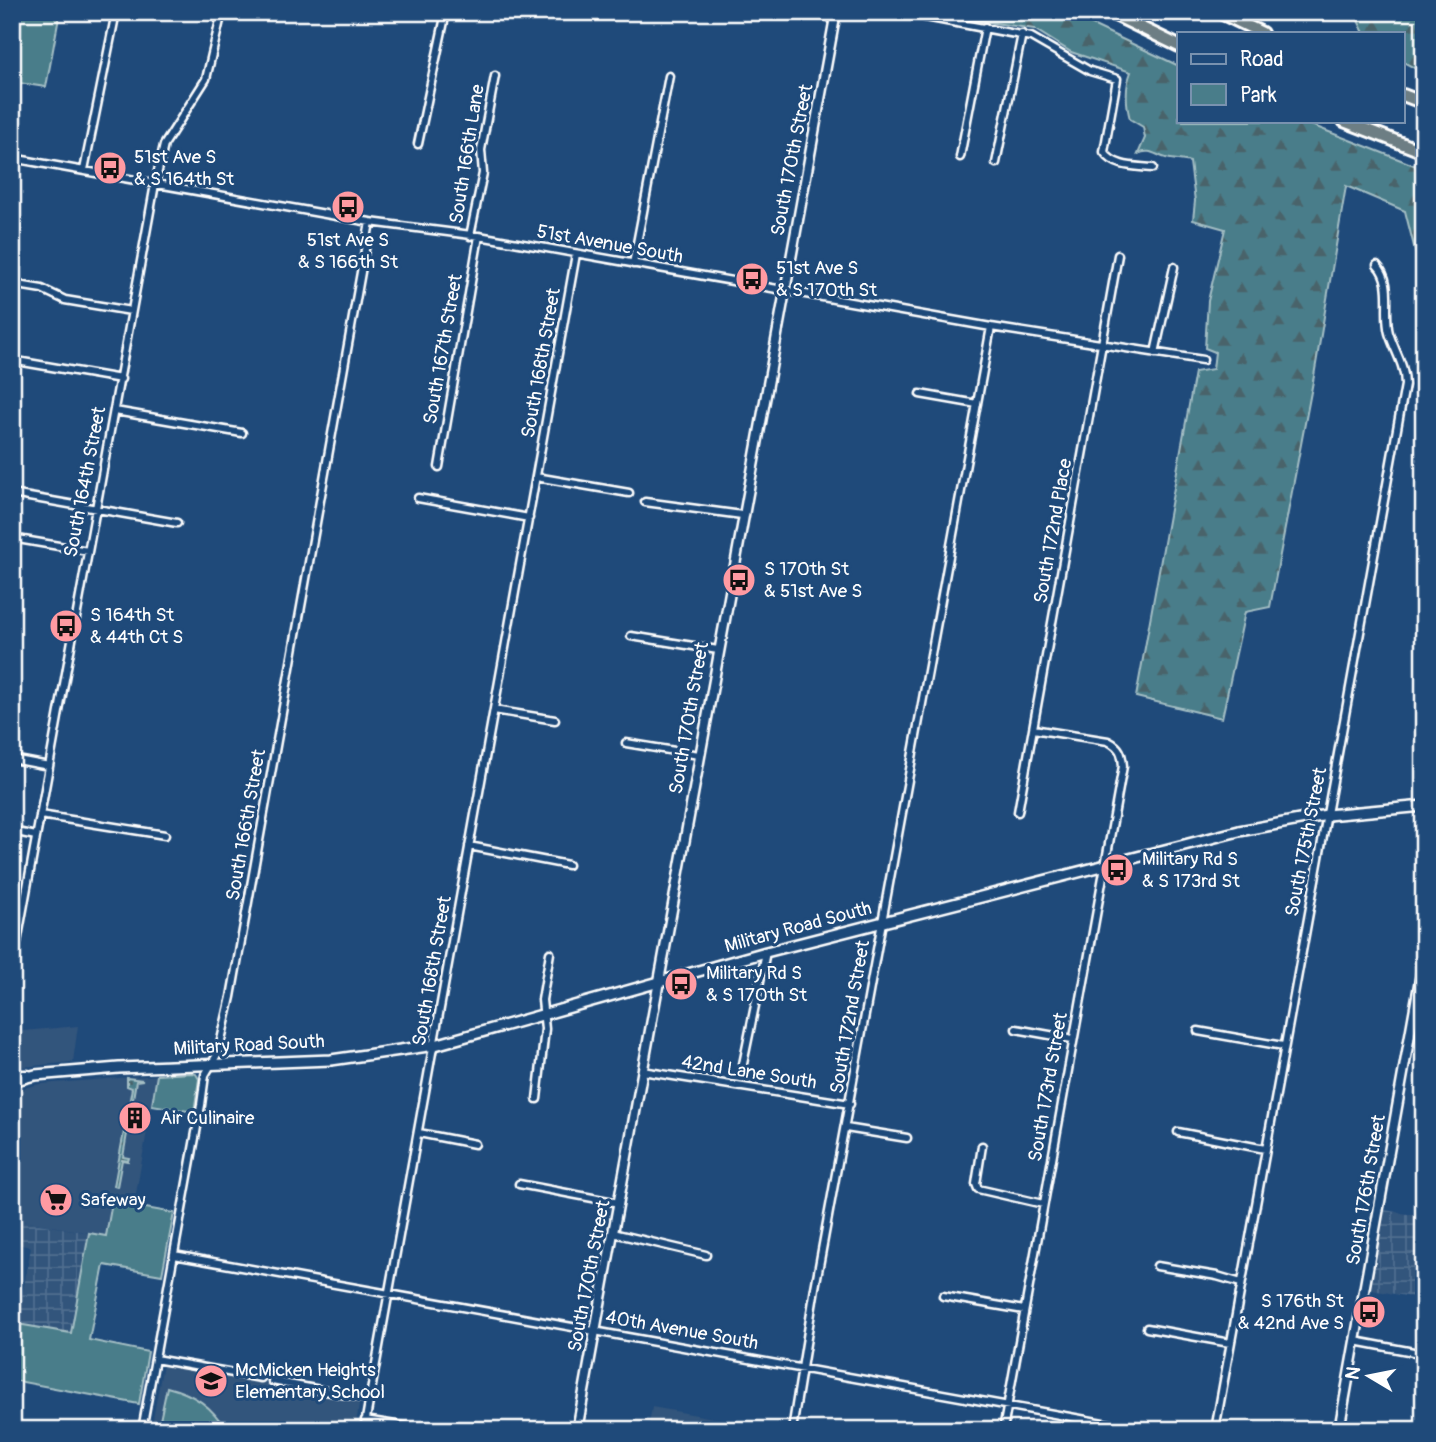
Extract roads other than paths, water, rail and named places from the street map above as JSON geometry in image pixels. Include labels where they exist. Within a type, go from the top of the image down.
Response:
[{"type":"highway","points":[[1109,12],[1177,45]]},
{"type":"highway","points":[[1219,12],[1260,32]]},
{"type":"highway","points":[[1404,94],[1424,103]]},
{"type":"highway","points":[[1347,122],[1424,152]]},
{"type":"main road","name":"Military Road South","points":[[12,1081],[35,1075],[331,1060],[435,1045],[766,952],[1239,831],[1327,815],[1424,806]]},
{"type":"street","points":[[84,170],[116,12]]},
{"type":"street","name":"South 164th Street","points":[[12,970],[155,184],[164,145],[206,79],[222,12]]},
{"type":"street","points":[[418,144],[446,12]]},
{"type":"street","name":"South 170th Street","points":[[577,1430],[836,12]]},
{"type":"street","points":[[899,12],[1023,34],[1090,71],[1117,79],[1104,152],[1117,163],[1153,168]]},
{"type":"street","points":[[960,157],[985,27]]},
{"type":"street","points":[[996,163],[1023,34]]},
{"type":"street","name":"South 166th Lane","points":[[474,236],[483,173],[483,140],[495,76]]},
{"type":"street","points":[[633,264],[669,76]]},
{"type":"street","name":"51st Avenue South","points":[[12,158],[370,222],[474,236],[991,327],[1203,360]]},
{"type":"street","name":"South 166th Street","points":[[142,1430],[204,1078],[218,1053],[231,998],[370,222]]},
{"type":"street","name":"South 167th Street","points":[[439,467],[474,236]]},
{"type":"street","name":"South 168th Street","points":[[363,1430],[435,1045],[576,254]]},
{"type":"street","name":"South 172nd Place","points":[[1018,812],[1118,255]]},
{"type":"street","name":"South 175th Street","points":[[1215,1430],[1405,385],[1404,369],[1388,328],[1386,279],[1377,265]]},
{"type":"street","points":[[1155,353],[1174,267]]},
{"type":"street","points":[[12,284],[42,289],[65,300],[131,311]]},
{"type":"street","name":"South 172nd Street","points":[[792,1430],[815,1288],[991,327]]},
{"type":"street","points":[[17,361],[121,379]]},
{"type":"street","points":[[920,394],[977,404]]},
{"type":"street","points":[[115,411],[242,433]]},
{"type":"street","points":[[536,477],[629,494]]},
{"type":"street","points":[[12,494],[177,523]]},
{"type":"street","points":[[418,498],[529,518]]},
{"type":"street","points":[[645,502],[742,515]]},
{"type":"street","points":[[12,538],[88,551]]},
{"type":"street","points":[[631,636],[718,650]]},
{"type":"street","points":[[494,710],[555,720]]},
{"type":"street","name":"South 173rd Street","points":[[1003,1430],[1123,766],[1121,750],[1108,741],[1033,729]]},
{"type":"street","points":[[626,743],[699,755]]},
{"type":"street","points":[[12,759],[49,766]]},
{"type":"street","points":[[40,815],[164,835]]},
{"type":"street","points":[[12,831],[36,836]]},
{"type":"street","points":[[469,846],[568,865]]},
{"type":"street","points":[[743,1063],[766,952]]},
{"type":"street","points":[[537,1099],[544,1055],[542,1000],[551,953]]},
{"type":"street","name":"South 176th Street","points":[[1339,1430],[1424,957]]},
{"type":"street","points":[[1016,1029],[1072,1039]]},
{"type":"street","points":[[1198,1031],[1283,1046]]},
{"type":"street","name":"42nd Lane South","points":[[642,1071],[850,1104]]},
{"type":"street","points":[[12,1074],[35,1075]]},
{"type":"street","points":[[846,1128],[907,1138]]},
{"type":"street","points":[[1178,1132],[1265,1149]]},
{"type":"street","points":[[419,1133],[475,1144]]},
{"type":"street","points":[[982,1146],[976,1184],[978,1189],[1043,1204]]},
{"type":"street","points":[[519,1184],[619,1203]]},
{"type":"street","points":[[613,1233],[706,1255]]},
{"type":"street","name":"40th Avenue South","points":[[174,1255],[1142,1430]]},
{"type":"street","points":[[1157,1266],[1217,1276],[1241,1283]]},
{"type":"street","points":[[943,1296],[1024,1310]]},
{"type":"street","points":[[1147,1328],[1230,1343]]},
{"type":"street","points":[[1356,1341],[1424,1353]]},
{"type":"street","points":[[155,1359],[261,1378]]},
{"type":"street","points":[[272,1381],[369,1399]]},
{"type":"street","points":[[365,1420],[426,1430]]},
{"type":"place","name":"51st Ave S & S 164th St","points":[[110,168]]},
{"type":"place","name":"51st Ave S & S 166th St","points":[[348,207]]},
{"type":"place","name":"51st Ave S & S 170th St","points":[[752,279]]},
{"type":"place","name":"S 170th St & 51st Ave S","points":[[739,580]]},
{"type":"place","name":"S 164th St & 44th Ct S","points":[[66,626]]},
{"type":"place","name":"Military Rd S & S 173rd St","points":[[1117,870]]},
{"type":"place","name":"Military Rd S & S 170th St","points":[[681,984]]},
{"type":"place","name":"Air Culinaire","points":[[135,1118]]},
{"type":"place","name":"Safeway","points":[[56,1200]]},
{"type":"place","name":"S 176th St & 42nd Ave S","points":[[1369,1312]]},
{"type":"place","name":"McMicken Heights Elementary School","points":[[211,1381]]}]
